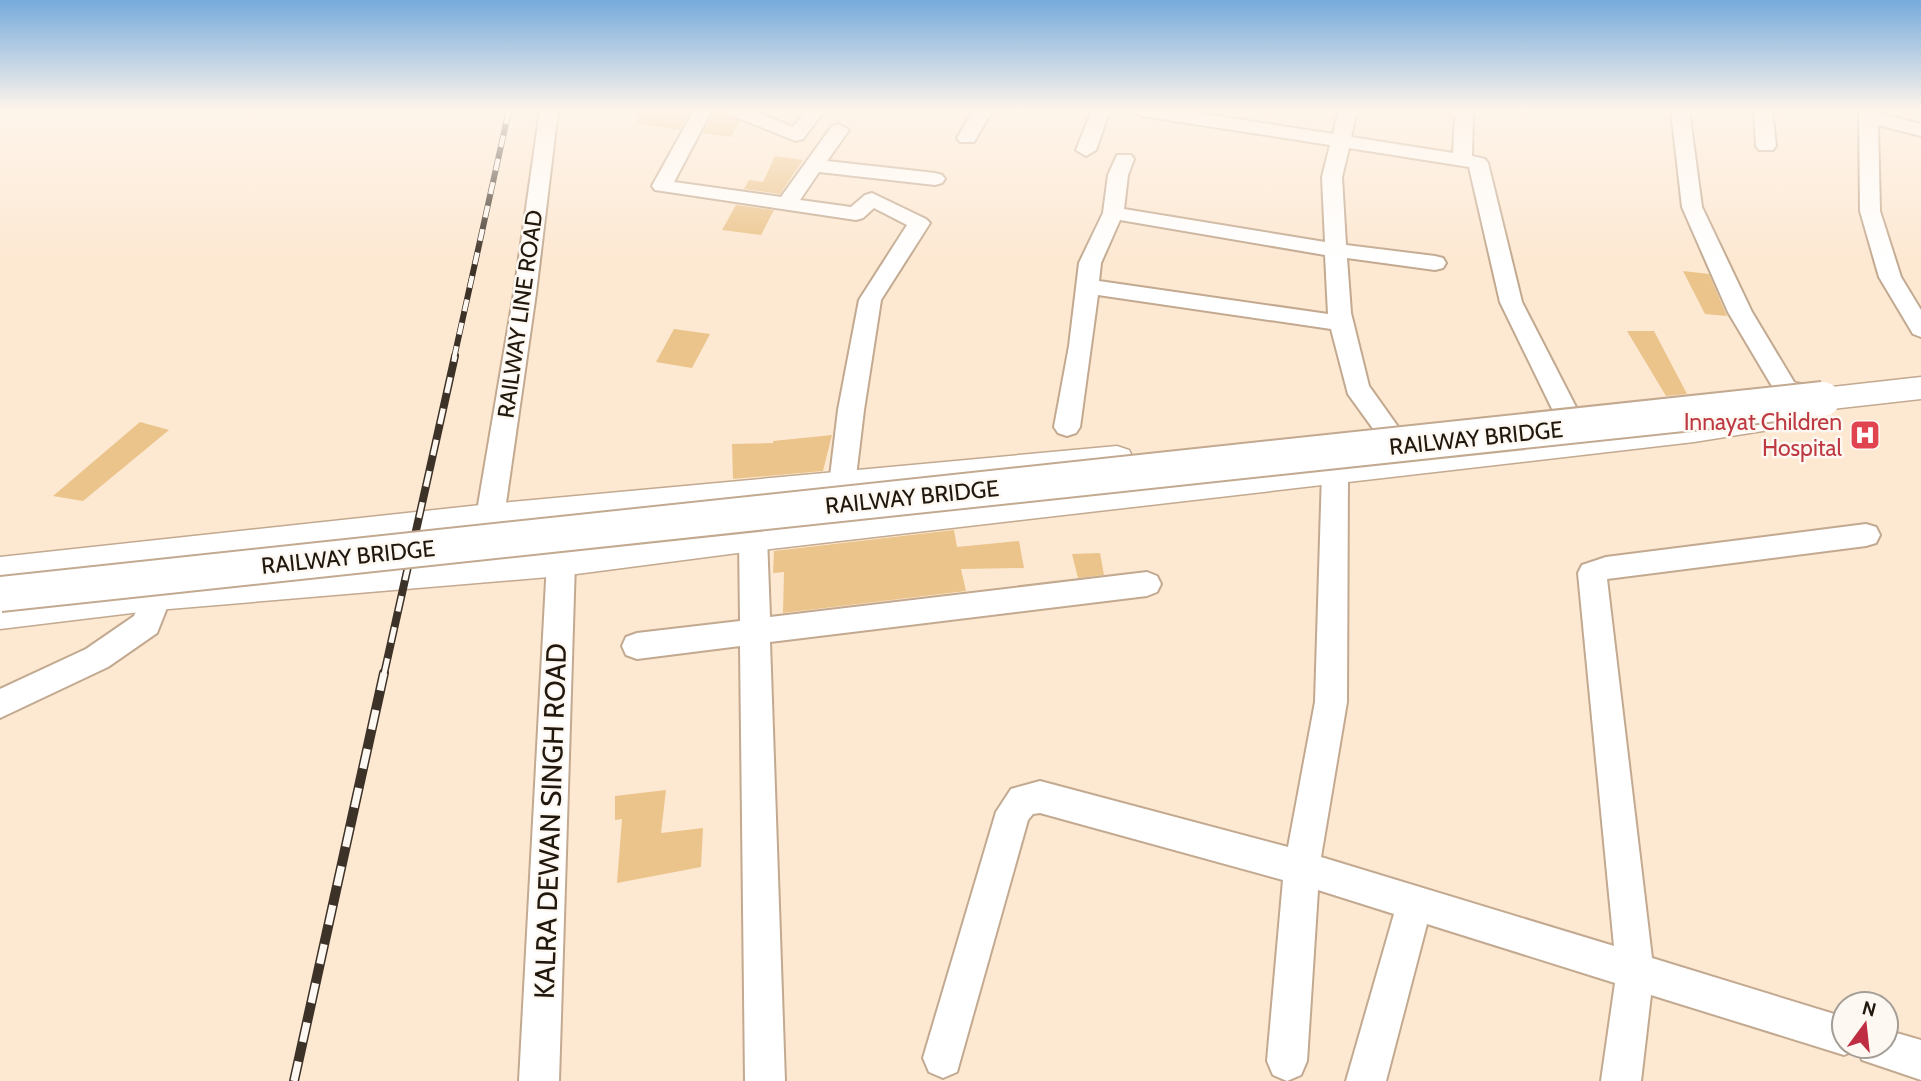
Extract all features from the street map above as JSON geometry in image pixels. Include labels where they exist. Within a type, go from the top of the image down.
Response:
[{"type":"main road","name":"RAILWAY BRIDGE","points":[[0,594],[1921,388]]},
{"type":"main road","points":[[0,571],[490,517],[842,485],[1744,393],[1788,392],[1823,399]]},
{"type":"main road","points":[[0,614],[157,594],[561,562],[754,537],[1335,473],[1772,420],[1805,412],[1823,399]]},
{"type":"street","name":"RAILWAY LINE ROAD","points":[[490,517],[542,160]]},
{"type":"street","points":[[676,160],[662,186],[856,214],[872,200],[919,223],[870,300],[851,410],[842,485]]},
{"type":"street","points":[[786,204],[816,160]]},
{"type":"street","points":[[1067,427],[1081,346],[1090,263],[1113,213],[1118,175],[1123,160]]},
{"type":"street","points":[[1335,160],[1332,177],[1335,250],[1342,323],[1357,388],[1388,431]]},
{"type":"street","points":[[1464,160],[1478,163],[1511,302],[1565,411]]},
{"type":"street","points":[[1686,160],[1692,207],[1740,312],[1788,392]]},
{"type":"street","points":[[1869,160],[1870,211],[1890,277],[1921,329]]},
{"type":"street","points":[[813,165],[935,179]]},
{"type":"street","points":[[1113,213],[1335,250],[1435,263]]},
{"type":"street","points":[[1087,286],[1342,323]]},
{"type":"street","points":[[1287,1061],[1302,868],[1331,702],[1335,473]]},
{"type":"street","points":[[1621,1081],[1635,971],[1592,573],[1606,568],[1866,535]]},
{"type":"street","points":[[754,537],[765,1081]]},
{"type":"street","name":"KALRA DEWAN SINGH ROAD","points":[[539,1081],[561,562]]},
{"type":"street","points":[[637,646],[1147,584]]},
{"type":"street","points":[[0,704],[97,658],[146,624],[157,594]]},
{"type":"street","points":[[943,1058],[1013,812],[1023,800],[1040,797],[1302,868],[1830,1032]]},
{"type":"street","points":[[1366,1081],[1415,903]]},
{"type":"street","points":[[1900,1053],[1921,1060]]},
{"type":"building","points":[[773,160],[803,160],[780,194],[744,189],[749,180],[763,182]]},
{"type":"building","points":[[736,205],[774,210],[761,235],[722,230]]},
{"type":"building","points":[[1683,271],[1709,274],[1727,316],[1705,314]]},
{"type":"building","points":[[674,329],[710,334],[692,368],[656,362]]},
{"type":"building","points":[[1627,331],[1654,331],[1687,394],[1666,396]]},
{"type":"building","points":[[140,422],[169,430],[83,501],[53,496]]},
{"type":"building","points":[[832,435],[823,471],[733,479],[732,444],[773,443]]},
{"type":"building","points":[[954,530],[957,547],[1019,541],[1024,568],[961,569],[966,591],[783,613],[784,572],[773,573],[774,551]]},
{"type":"building","points":[[1100,553],[1104,575],[1078,578],[1072,554]]},
{"type":"building","points":[[666,790],[661,833],[703,828],[701,867],[617,883],[622,819],[615,820],[615,796]]},
{"type":"railway","points":[[454,358],[498,160]]},
{"type":"railway","points":[[384,674],[455,356]]},
{"type":"railway","points":[[294,1081],[384,673]]},
{"type":"place","name":"Innayat Children Hospital","points":[[1865,435]]}]
